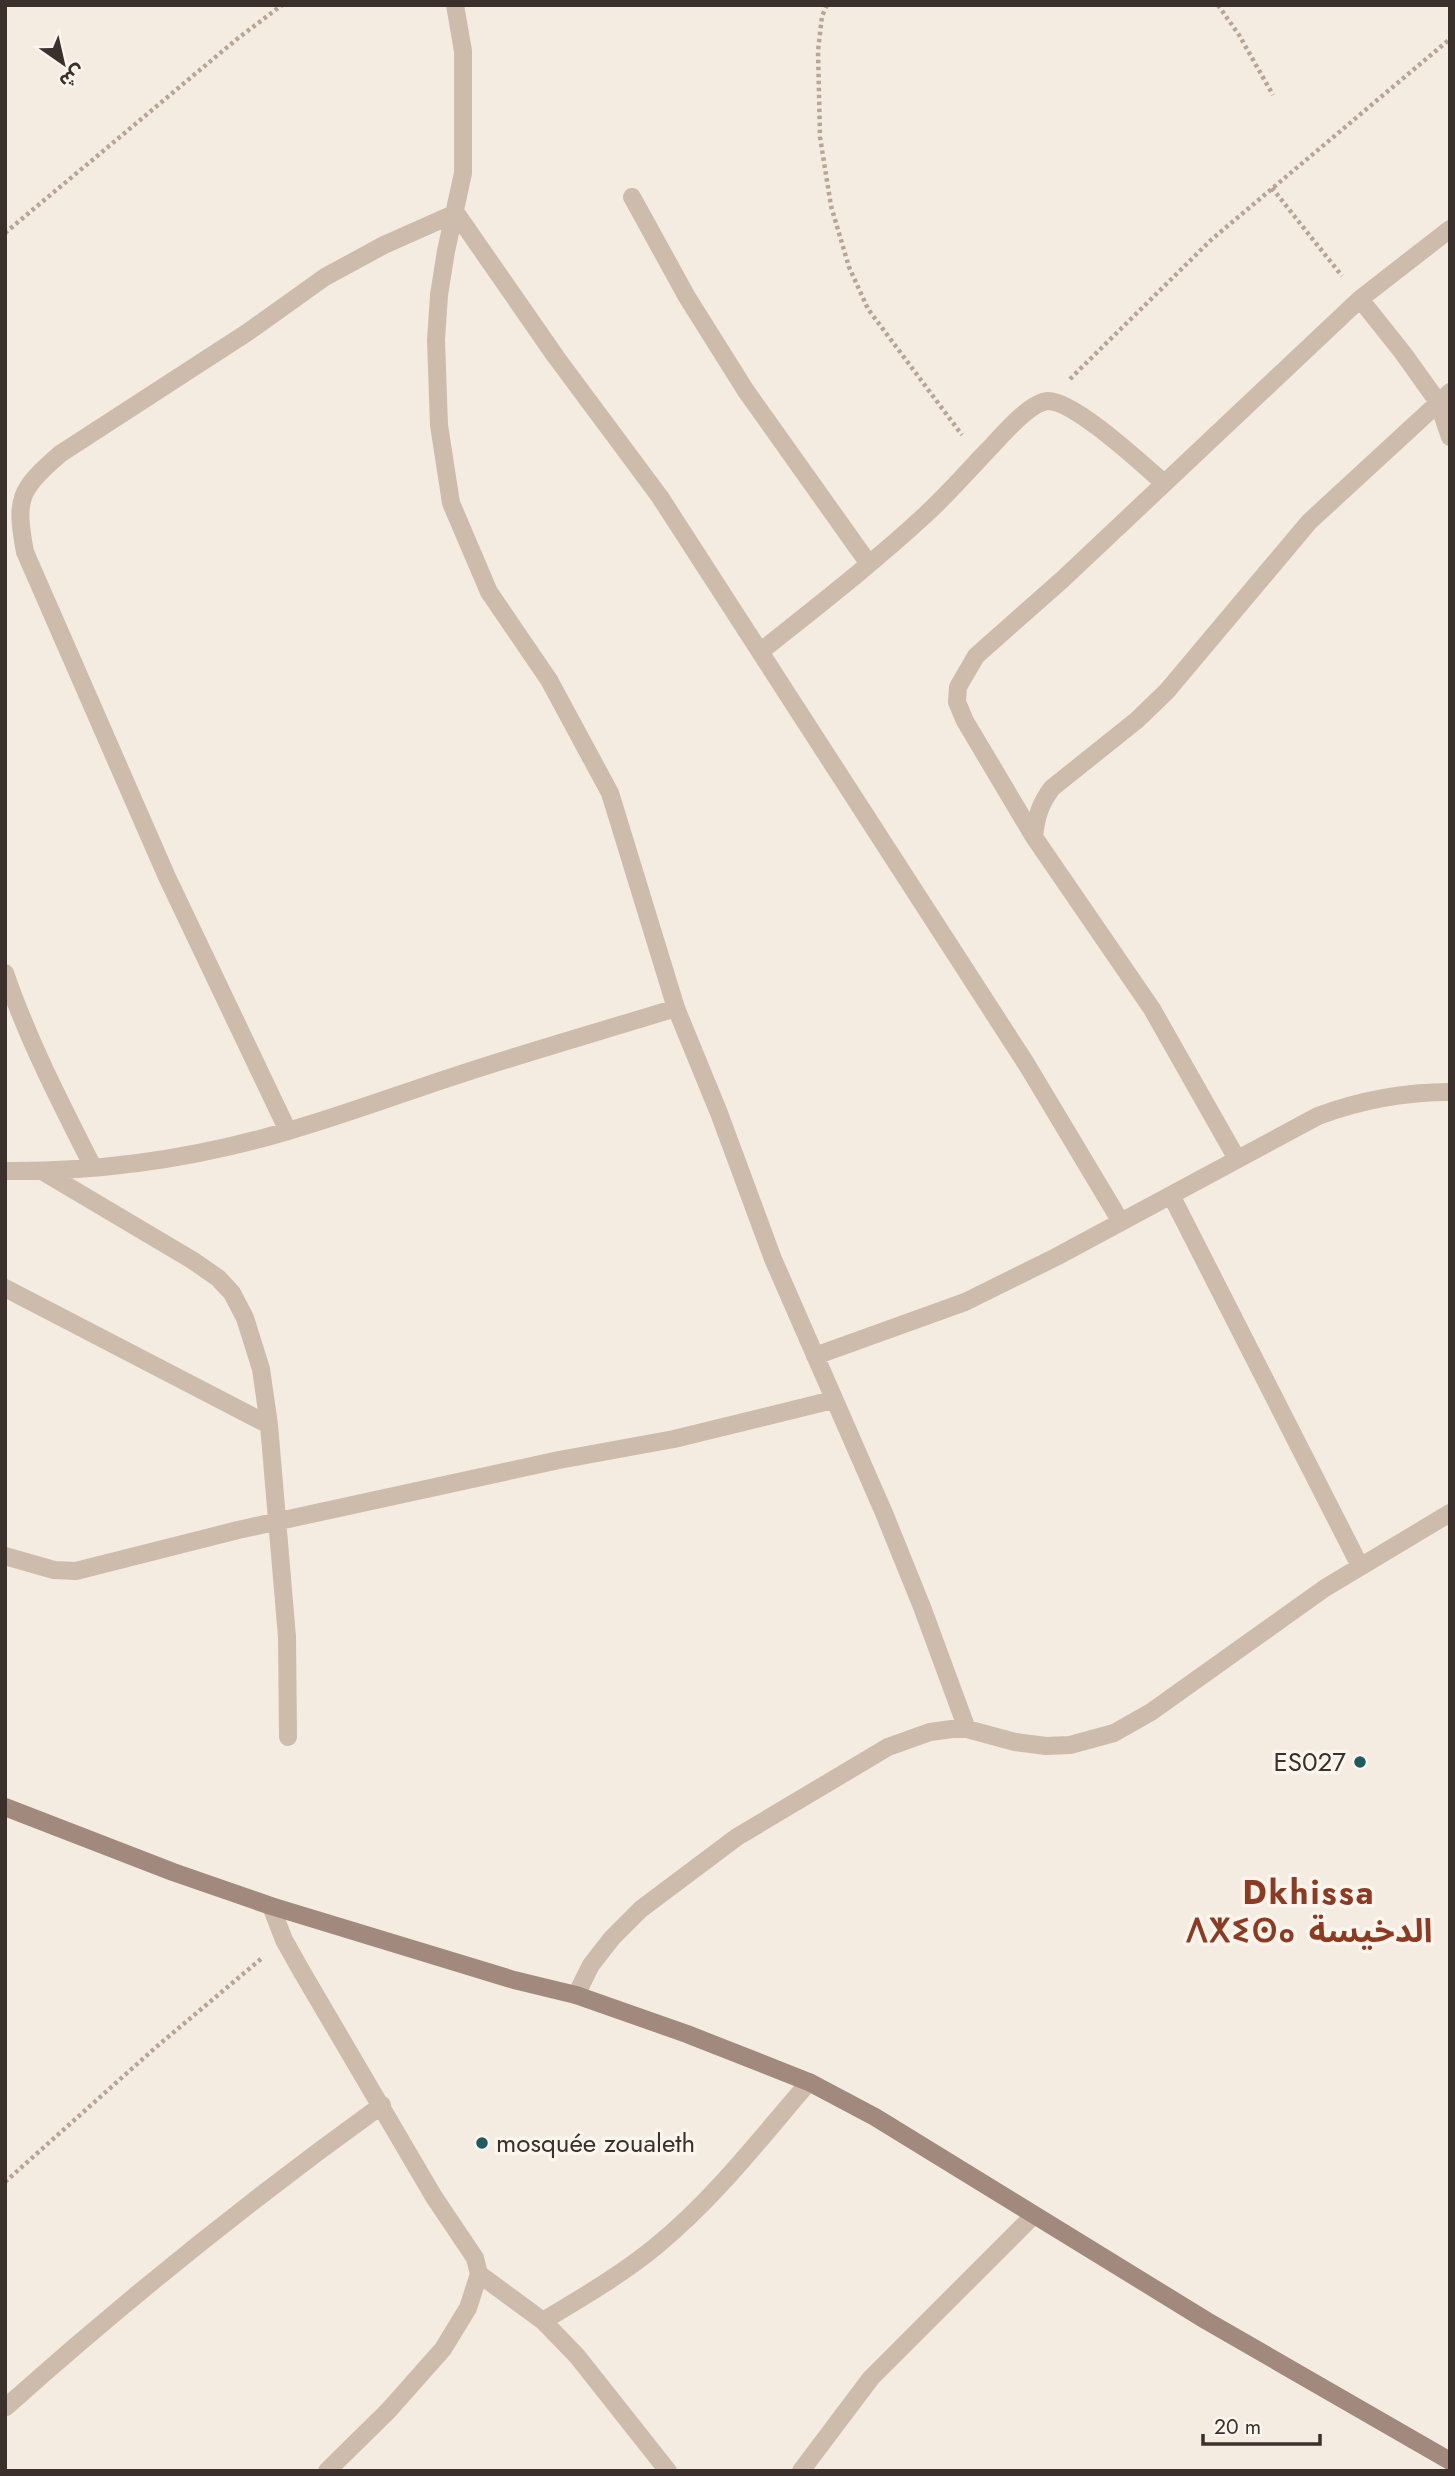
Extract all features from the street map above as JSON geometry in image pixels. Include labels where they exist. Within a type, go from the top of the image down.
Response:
[{"type":"street","points":[[456,5],[463,51],[463,173],[446,251],[436,340],[439,425],[451,503],[489,592],[549,680],[610,793],[676,1008],[719,1113],[772,1259],[884,1513],[967,1729]]},
{"type":"street","points":[[632,197],[687,297],[746,391],[869,565]]},
{"type":"street","points":[[456,213],[556,357],[660,497],[1027,1065],[1121,1222]]},
{"type":"street","points":[[288,1131],[167,877],[25,552],[19,518],[22,495],[37,474],[60,454],[248,332],[325,277],[384,245],[456,213]]},
{"type":"street","points":[[1237,1159],[1152,1009],[1034,836],[965,721],[957,702],[958,687],[976,656],[1360,299],[1450,229]]},
{"type":"street","points":[[1360,299],[1403,353],[1444,397],[1450,437]]},
{"type":"street","points":[[1034,836],[1042,801],[1052,788],[1137,720],[1167,691],[1309,522],[1444,397]]},
{"type":"street","points":[[760,652],[869,565],[926,515],[1031,408],[1047,401],[1057,403],[1085,418],[1164,484]]},
{"type":"street","points":[[5,973],[51,1084],[93,1167]]},
{"type":"street","points":[[5,1171],[42,1171],[166,1159],[288,1131],[676,1008]]},
{"type":"street","points":[[815,1356],[965,1302],[1318,1116],[1351,1103],[1420,1092],[1450,1092]]},
{"type":"street","points":[[42,1171],[192,1259],[218,1278],[232,1293],[245,1318],[261,1369],[270,1425],[287,1637],[288,1737]]},
{"type":"street","points":[[1171,1195],[1360,1566]]},
{"type":"street","points":[[5,1288],[270,1425]]},
{"type":"street","points":[[5,1556],[54,1570],[76,1571],[123,1561],[160,1548],[559,1460],[674,1439],[833,1401]]},
{"type":"street","points":[[576,1995],[592,1965],[612,1938],[678,1880],[737,1837],[888,1747],[930,1732],[967,1729],[1015,1742],[1046,1746],[1070,1745],[1114,1733],[1151,1712],[1325,1588],[1450,1513]]},
{"type":"street","points":[[5,1807],[173,1872],[271,1906],[514,1980],[576,1995],[687,2034],[809,2082],[875,2117],[1252,2348],[1450,2461]]},
{"type":"street","points":[[271,1906],[284,1940],[434,2197],[470,2250],[479,2274],[543,2321],[577,2356],[668,2471]]},
{"type":"street","points":[[543,2321],[627,2268],[656,2246],[719,2187],[809,2082]]},
{"type":"street","points":[[6,2407],[160,2273],[382,2105]]},
{"type":"street","points":[[801,2471],[871,2378],[1033,2216]]},
{"type":"street","points":[[327,2471],[388,2411],[443,2349],[468,2308],[479,2274]]},
{"type":"path","points":[[5,233],[237,39],[282,5]]},
{"type":"path","points":[[827,5],[822,16],[818,51],[820,137],[831,206],[849,267],[867,309],[947,417],[981,457]]},
{"type":"path","points":[[1218,5],[1239,35],[1273,95]]},
{"type":"path","points":[[1047,401],[1212,239],[1450,39]]},
{"type":"path","points":[[1272,188],[1360,299]]},
{"type":"path","points":[[5,2182],[185,2022],[284,1940]]},
{"type":"place","name":"ES027","points":[[1360,1762]]},
{"type":"place","name":"mosquée zoualeth","points":[[482,2143]]},
{"type":"district","name":"Dkhissa ⴷⵅⵉⵙⴰ الدخيسة","points":[[1309,1911]]}]
